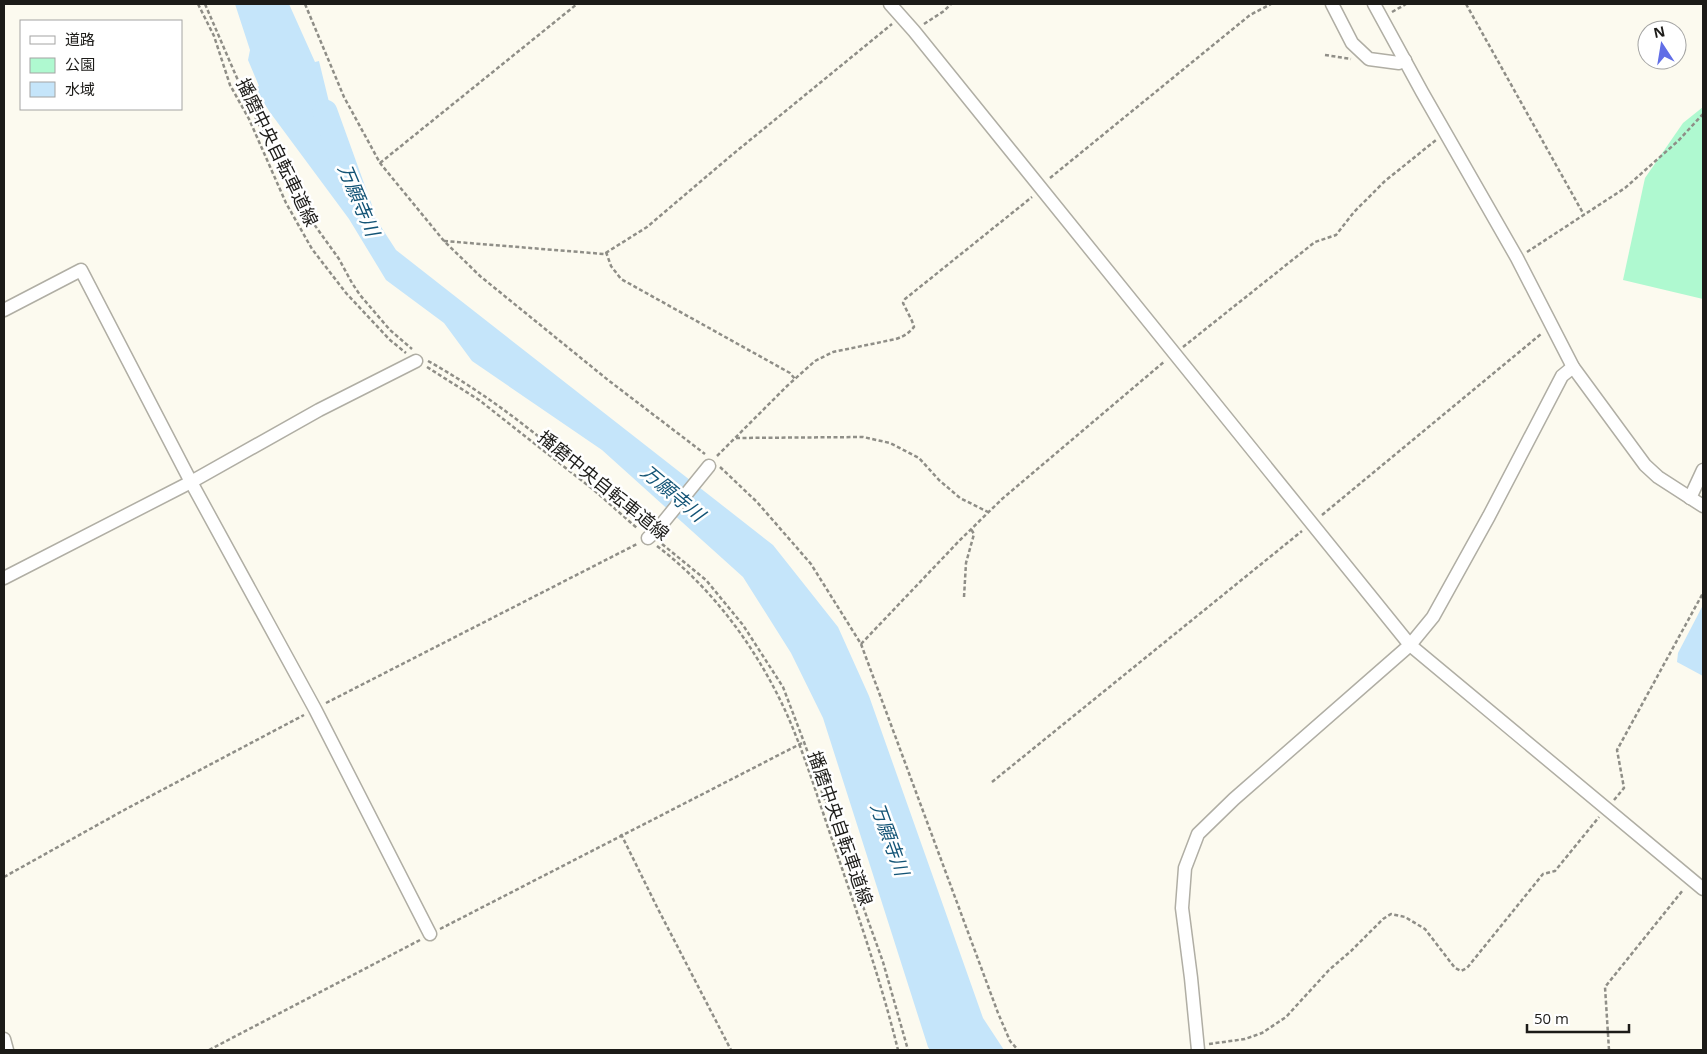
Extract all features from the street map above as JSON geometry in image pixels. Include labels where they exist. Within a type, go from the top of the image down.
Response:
[{"type":"street","points":[[890,4],[914,31],[1410,645],[1703,889]]},
{"type":"street","points":[[1332,4],[1352,43],[1366,57],[1399,63],[1405,60]]},
{"type":"street","points":[[1374,4],[1517,258],[1573,367],[1645,465],[1658,477],[1703,506]]},
{"type":"street","points":[[4,310],[81,270],[191,482],[315,709],[430,934]]},
{"type":"street","points":[[4,578],[191,482],[418,357]]},
{"type":"street","points":[[1197,1048],[1182,908],[1185,868],[1198,834],[1241,793],[1410,645],[1433,617],[1489,516],[1562,376],[1573,367]]},
{"type":"street","points":[[652,534],[709,466]]},
{"type":"street","points":[[1690,498],[1703,470]]},
{"type":"street","points":[[4,1039],[7,1050]]},
{"type":"path","name":"播磨中央自転車道線","points":[[198,4],[214,36],[230,84],[249,119],[286,204],[312,249],[346,293],[390,340],[418,357],[479,400],[652,534],[703,586],[747,642],[768,677],[799,744],[876,966],[898,1050]]},
{"type":"path","points":[[205,4],[246,99],[301,206],[339,258],[360,295],[390,330],[418,357],[455,376],[485,396],[588,477],[706,580],[743,626],[783,687],[883,962],[908,1050]]},
{"type":"path","points":[[380,163],[577,4]]},
{"type":"path","points":[[914,31],[944,11],[951,4]]},
{"type":"path","points":[[709,466],[815,361],[833,352],[896,339],[909,333],[914,327],[903,303],[905,299],[1250,15],[1271,4]]},
{"type":"path","points":[[1466,4],[1584,215]]},
{"type":"path","points":[[444,241],[604,254],[647,228],[733,154],[901,17]]},
{"type":"path","points":[[1325,55],[1356,60],[1362,60],[1366,57]]},
{"type":"path","points":[[1517,258],[1625,188],[1678,141],[1703,114]]},
{"type":"path","points":[[862,644],[1002,499],[1174,354],[1315,242],[1336,235],[1354,212],[1385,181],[1418,153],[1446,134]]},
{"type":"path","points":[[606,252],[611,266],[621,279],[790,372],[795,379]]},
{"type":"path","points":[[992,782],[1311,524],[1552,325]]},
{"type":"path","points":[[736,438],[863,438],[890,443],[919,458],[939,480],[960,498],[988,512]]},
{"type":"path","points":[[964,597],[966,563],[974,534],[971,529]]},
{"type":"path","points":[[1197,1048],[1245,1039],[1262,1033],[1286,1017],[1329,970],[1383,919],[1391,914],[1405,917],[1425,929],[1455,968],[1461,971],[1467,968],[1543,874],[1555,871],[1624,788],[1617,750],[1703,593]]},
{"type":"path","points":[[208,1050],[621,834],[804,742]]},
{"type":"path","points":[[621,834],[657,908],[731,1050]]},
{"type":"path","points":[[1609,1050],[1604,987],[1692,880]]},
{"type":"green space","points":[[1703,107],[1703,299],[1623,280],[1645,178],[1683,123]]},
{"type":"water","points":[[235,4],[289,4],[315,62],[319,61],[329,102],[339,162],[396,250],[773,545],[838,627],[869,696],[983,1018],[1004,1050],[930,1050],[928,1047],[823,718],[791,653],[743,577],[602,450],[472,361],[444,323],[386,280],[349,219],[269,111],[255,88],[259,86],[248,60],[250,50]]},
{"type":"water","points":[[1703,605],[1703,676],[1677,662],[1678,653]]},
{"type":"waterway","name":"万願寺川","points":[[325,112],[360,209]]}]
